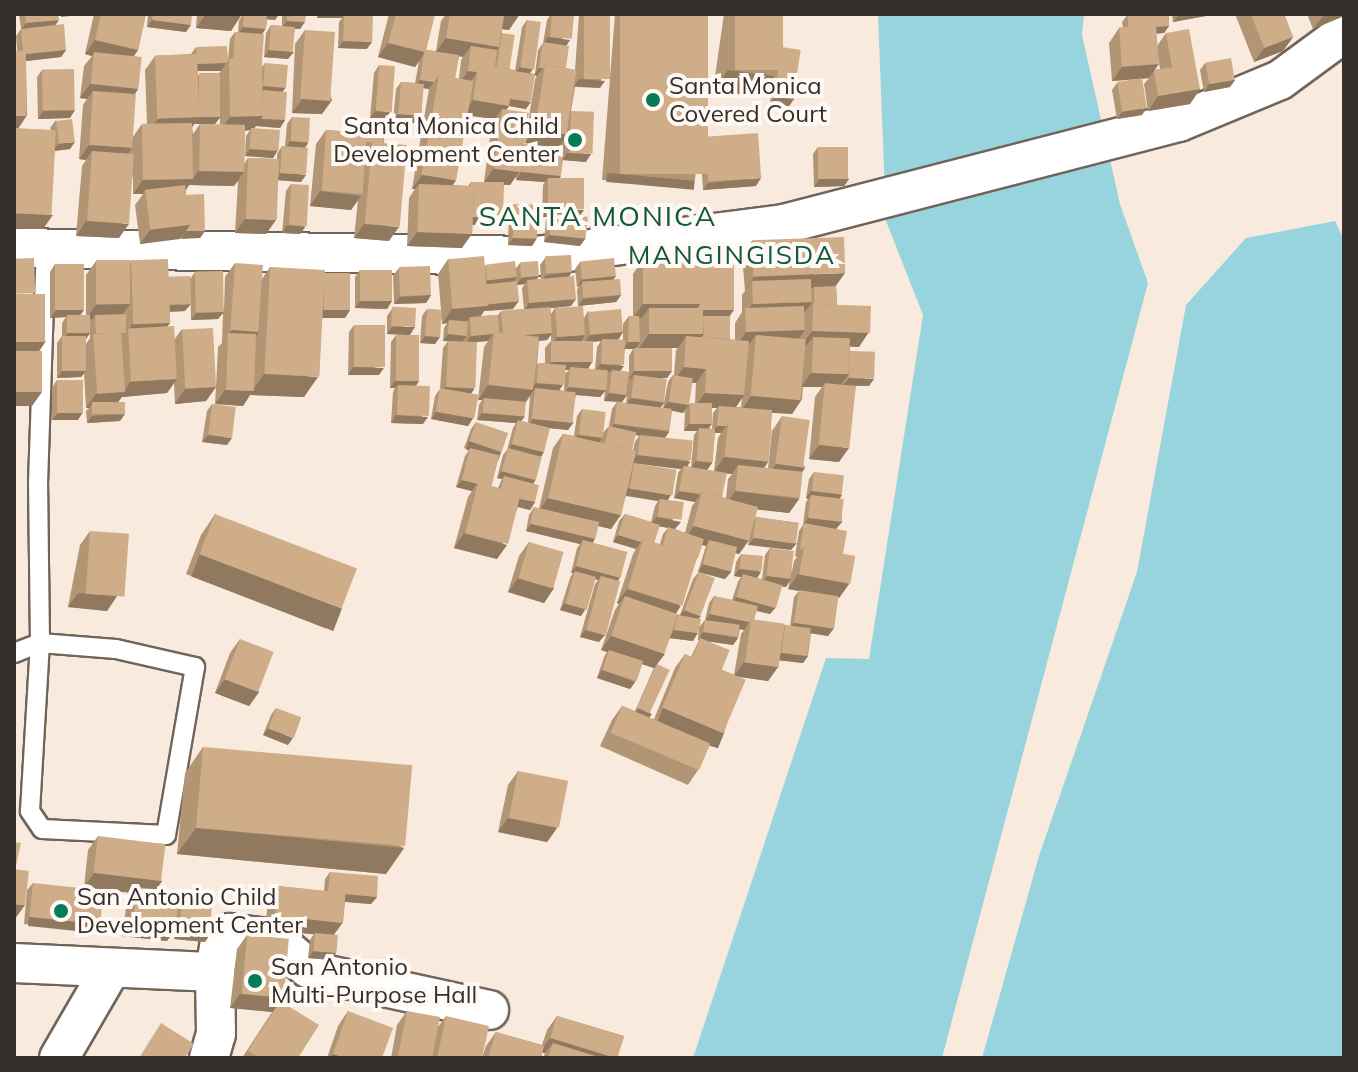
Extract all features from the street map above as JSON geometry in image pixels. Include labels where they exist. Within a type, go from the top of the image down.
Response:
[{"type":"street","points":[[30,249],[537,256],[784,224],[1179,122],[1280,80],[1344,33]]},
{"type":"street","points":[[209,1058],[216,1034],[215,972],[220,939],[229,933],[275,939],[308,968],[324,974],[489,1010]]},
{"type":"street","points":[[14,963],[110,970],[215,972]]},
{"type":"street","points":[[59,1058],[110,970]]},
{"type":"lane","points":[[14,653],[40,643],[116,649],[195,667],[166,835],[42,829],[30,811],[40,643],[30,249]]},
{"type":"water","points":[[878,14],[1084,14],[1082,35],[1120,204],[1148,283],[942,1058],[693,1058],[826,658],[869,659],[923,315],[886,221]]},
{"type":"water","points":[[1335,221],[1344,240],[1344,1058],[982,1058],[1039,856],[1137,572],[1186,305],[1246,238]]},
{"type":"building","points":[[25,14],[58,14],[59,20],[26,23]]},
{"type":"building","points":[[101,14],[146,14],[138,50],[95,40]]},
{"type":"building","points":[[153,14],[192,14],[191,25],[152,20]]},
{"type":"building","points":[[244,14],[267,16],[266,29],[243,27]]},
{"type":"building","points":[[287,14],[306,14],[305,22],[287,21]]},
{"type":"building","points":[[396,14],[435,14],[425,52],[388,43]]},
{"type":"building","points":[[450,14],[504,16],[499,47],[446,38]]},
{"type":"building","points":[[552,14],[574,16],[572,39],[550,37]]},
{"type":"building","points":[[584,14],[610,14],[610,79],[584,79]]},
{"type":"building","name":"Santa Monica Covered Court","points":[[620,14],[708,14],[708,174],[620,174]]},
{"type":"building","points":[[735,14],[783,14],[783,70],[735,70]]},
{"type":"building","points":[[1128,14],[1169,14],[1169,26],[1128,27]]},
{"type":"building","points":[[1251,14],[1284,14],[1293,37],[1264,48]]},
{"type":"building","points":[[344,15],[373,16],[372,42],[343,41]]},
{"type":"building","points":[[527,20],[541,22],[534,69],[520,68]]},
{"type":"building","points":[[64,24],[66,50],[26,54],[23,51],[21,29]]},
{"type":"building","points":[[271,25],[295,27],[293,52],[269,50]]},
{"type":"building","points":[[1156,25],[1159,64],[1122,66],[1119,28]]},
{"type":"building","points":[[1189,29],[1200,89],[1158,96],[1154,70],[1172,67],[1166,33]]},
{"type":"building","points":[[305,30],[335,32],[330,101],[300,99]]},
{"type":"building","points":[[235,32],[264,34],[262,61],[233,59]]},
{"type":"building","points":[[502,33],[515,35],[509,70],[497,68]]},
{"type":"building","points":[[543,42],[569,46],[566,68],[545,65],[539,68]]},
{"type":"building","points":[[227,46],[226,63],[197,64],[196,47]]},
{"type":"building","points":[[471,46],[497,50],[495,67],[515,70],[509,106],[473,100],[477,72],[468,71]]},
{"type":"building","points":[[782,47],[801,50],[793,99],[774,96]]},
{"type":"building","points":[[426,50],[459,55],[455,78],[439,75],[434,82],[420,80]]},
{"type":"building","points":[[14,51],[26,51],[26,116],[14,116]]},
{"type":"building","points":[[94,52],[142,57],[138,89],[91,84]]},
{"type":"building","points":[[197,54],[199,117],[157,118],[155,55]]},
{"type":"building","points":[[262,58],[263,116],[230,117],[229,59]]},
{"type":"building","points":[[1231,58],[1235,80],[1209,84],[1205,63]]},
{"type":"building","points":[[265,63],[288,65],[286,88],[263,86]]},
{"type":"building","points":[[379,65],[395,66],[392,112],[376,111]]},
{"type":"building","points":[[545,65],[577,70],[566,134],[535,129]]},
{"type":"building","points":[[74,69],[75,110],[43,111],[42,70]]},
{"type":"building","points":[[514,71],[535,74],[531,102],[510,99]]},
{"type":"building","points":[[199,73],[220,73],[220,117],[199,117]]},
{"type":"building","points":[[439,75],[473,81],[456,181],[421,174]]},
{"type":"building","points":[[1142,78],[1147,108],[1122,112],[1117,82]]},
{"type":"building","points":[[401,82],[424,84],[421,116],[398,114]]},
{"type":"building","points":[[263,90],[287,92],[285,120],[261,119]]},
{"type":"building","points":[[93,91],[136,94],[132,148],[89,145]]},
{"type":"building","points":[[502,109],[529,113],[520,172],[494,168]]},
{"type":"building","points":[[571,111],[594,112],[593,154],[570,153]]},
{"type":"building","points":[[292,117],[310,118],[309,142],[291,141]]},
{"type":"building","points":[[369,118],[386,120],[383,144],[366,142]]},
{"type":"building","points":[[72,119],[75,142],[59,144],[56,121]]},
{"type":"building","points":[[192,123],[193,179],[143,180],[142,124]]},
{"type":"building","points":[[200,124],[245,125],[244,172],[199,171]]},
{"type":"building","points":[[14,128],[56,130],[51,215],[14,213]]},
{"type":"building","points":[[251,128],[280,130],[278,151],[250,149]]},
{"type":"building","points":[[326,130],[367,133],[363,194],[322,191]]},
{"type":"building","points":[[758,133],[761,178],[708,182],[705,137]]},
{"type":"building","points":[[372,142],[407,145],[400,227],[365,224]]},
{"type":"building","points":[[524,144],[564,148],[561,176],[521,172]]},
{"type":"building","points":[[282,146],[308,148],[306,175],[280,173]]},
{"type":"building","points":[[818,147],[848,147],[848,179],[818,179]]},
{"type":"building","points":[[92,151],[134,154],[129,224],[87,221]]},
{"type":"building","points":[[248,158],[279,159],[277,220],[246,219]]},
{"type":"building","points":[[548,178],[584,178],[584,209],[548,209]]},
{"type":"building","points":[[471,182],[504,182],[503,218],[473,217],[474,186]]},
{"type":"building","points":[[291,184],[309,185],[307,226],[289,225]]},
{"type":"building","points":[[419,184],[474,186],[472,234],[417,232]]},
{"type":"building","points":[[185,185],[190,225],[150,230],[145,190]]},
{"type":"building","points":[[204,194],[205,231],[186,231],[190,225],[186,195]]},
{"type":"building","points":[[514,204],[538,205],[537,239],[513,238]]},
{"type":"building","points":[[552,213],[588,217],[586,239],[550,235]]},
{"type":"building","points":[[844,237],[845,273],[753,276],[752,240]]},
{"type":"building","points":[[571,255],[572,272],[546,273],[545,256]]},
{"type":"building","points":[[484,256],[488,306],[452,309],[448,259]]},
{"type":"building","points":[[34,258],[35,293],[15,294],[14,259]]},
{"type":"building","points":[[614,258],[616,276],[582,279],[580,262]]},
{"type":"building","points":[[168,259],[170,323],[133,324],[131,260]]},
{"type":"building","points":[[643,259],[701,259],[701,304],[643,304]]},
{"type":"building","points":[[96,260],[130,260],[130,304],[96,304]]},
{"type":"building","points":[[515,261],[517,277],[487,281],[485,265]]},
{"type":"building","points":[[538,261],[539,276],[521,277],[520,262]]},
{"type":"building","points":[[235,263],[263,265],[258,332],[230,330]]},
{"type":"building","points":[[55,264],[84,264],[84,310],[55,310]]},
{"type":"building","points":[[734,265],[734,310],[698,308],[701,303],[701,266]]},
{"type":"building","points":[[430,266],[431,295],[400,296],[399,267]]},
{"type":"building","points":[[270,267],[325,270],[319,377],[264,374]]},
{"type":"building","points":[[360,270],[392,270],[392,301],[360,301]]},
{"type":"building","points":[[195,271],[223,271],[224,312],[196,312]]},
{"type":"building","points":[[324,273],[350,273],[350,310],[324,310]]},
{"type":"building","points":[[190,276],[191,304],[169,305],[168,277]]},
{"type":"building","points":[[574,276],[576,299],[529,303],[527,280]]},
{"type":"building","points":[[620,279],[621,295],[583,298],[582,282]]},
{"type":"building","points":[[811,279],[812,302],[753,304],[752,281]]},
{"type":"building","points":[[517,281],[519,301],[488,304],[486,284]]},
{"type":"building","points":[[836,286],[837,305],[814,304],[814,287]]},
{"type":"building","points":[[14,294],[45,294],[45,342],[14,342]]},
{"type":"building","points":[[813,304],[871,306],[870,333],[812,331]]},
{"type":"building","points":[[583,306],[585,335],[557,337],[555,308]]},
{"type":"building","points":[[804,306],[805,330],[746,332],[745,308]]},
{"type":"building","points":[[392,307],[416,308],[415,327],[391,326]]},
{"type":"building","points":[[550,307],[552,333],[503,333],[501,311]]},
{"type":"building","points":[[649,308],[703,308],[703,334],[649,334]]},
{"type":"building","points":[[427,309],[442,310],[440,337],[425,336]]},
{"type":"building","points":[[621,309],[623,332],[590,335],[588,312]]},
{"type":"building","points":[[126,314],[125,333],[96,333],[95,315]]},
{"type":"building","points":[[67,315],[90,315],[90,333],[67,333]]},
{"type":"building","points":[[498,315],[499,333],[471,336],[470,317]]},
{"type":"building","points":[[629,316],[639,316],[640,342],[628,342]]},
{"type":"building","points":[[703,316],[730,316],[730,339],[702,337]]},
{"type":"building","points":[[449,320],[468,322],[466,336],[448,334]]},
{"type":"building","points":[[354,325],[385,325],[385,367],[354,367]]},
{"type":"building","points":[[174,326],[177,379],[131,381],[128,328]]},
{"type":"building","points":[[213,328],[216,387],[185,389],[182,330]]},
{"type":"building","points":[[121,332],[125,392],[97,394],[93,334]]},
{"type":"building","points":[[494,332],[539,337],[533,389],[488,385]]},
{"type":"building","points":[[228,333],[256,334],[254,391],[226,390]]},
{"type":"building","points":[[396,335],[419,335],[419,381],[396,381]]},
{"type":"building","points":[[756,335],[806,339],[800,400],[751,396]]},
{"type":"building","points":[[62,336],[86,336],[86,371],[62,371]]},
{"type":"building","points":[[686,336],[749,341],[744,395],[705,393],[706,369],[684,367]]},
{"type":"building","points":[[813,337],[850,338],[849,374],[812,373]]},
{"type":"building","points":[[602,339],[625,340],[624,365],[601,364]]},
{"type":"building","points":[[448,341],[477,342],[475,388],[446,387]]},
{"type":"building","points":[[551,341],[593,341],[593,362],[551,362]]},
{"type":"building","points":[[634,348],[672,348],[672,371],[634,371]]},
{"type":"building","points":[[14,351],[42,351],[42,392],[14,392]]},
{"type":"building","points":[[850,351],[875,352],[874,379],[849,378]]},
{"type":"building","points":[[538,363],[566,365],[565,385],[537,383]]},
{"type":"building","points":[[570,367],[608,370],[606,390],[568,387]]},
{"type":"building","points":[[612,370],[629,372],[626,395],[609,393]]},
{"type":"building","points":[[634,375],[667,379],[664,402],[631,398]]},
{"type":"building","points":[[673,375],[693,378],[689,405],[669,402]]},
{"type":"building","points":[[57,380],[83,380],[83,413],[57,413]]},
{"type":"building","points":[[825,383],[856,386],[849,448],[819,445]]},
{"type":"building","points":[[398,385],[430,386],[429,416],[397,415]]},
{"type":"building","points":[[440,388],[478,395],[474,418],[436,412]]},
{"type":"building","points":[[535,388],[576,392],[573,423],[532,419]]},
{"type":"building","points":[[484,398],[526,402],[525,417],[483,413]]},
{"type":"building","points":[[92,402],[125,402],[125,414],[92,414]]},
{"type":"building","points":[[617,402],[672,409],[669,431],[614,424]]},
{"type":"building","points":[[690,403],[712,403],[712,424],[690,424]]},
{"type":"building","points":[[212,404],[236,407],[232,438],[208,435]]},
{"type":"building","points":[[719,406],[772,410],[770,429],[728,424],[717,426]]},
{"type":"building","points":[[582,409],[606,412],[603,438],[579,435]]},
{"type":"building","points":[[782,416],[810,420],[803,467],[775,464]]},
{"type":"building","points":[[518,420],[550,428],[544,452],[512,444]]},
{"type":"building","points":[[476,422],[508,433],[502,452],[469,441]]},
{"type":"building","points":[[728,424],[772,429],[768,461],[725,457]]},
{"type":"building","points":[[609,426],[636,432],[632,450],[605,444]]},
{"type":"building","points":[[699,428],[715,429],[713,462],[697,461]]},
{"type":"building","points":[[563,434],[636,451],[621,515],[548,498]]},
{"type":"building","points":[[640,435],[693,441],[691,460],[638,455]]},
{"type":"building","points":[[470,448],[499,455],[491,487],[462,480]]},
{"type":"building","points":[[508,448],[542,457],[536,480],[502,471]]},
{"type":"building","points":[[634,463],[676,470],[672,495],[630,489]]},
{"type":"building","points":[[738,465],[803,472],[800,498],[735,491]]},
{"type":"building","points":[[684,466],[727,473],[722,497],[679,491]]},
{"type":"building","points":[[814,472],[844,475],[842,494],[812,491]]},
{"type":"building","points":[[504,476],[539,485],[535,502],[520,499],[521,494],[501,489]]},
{"type":"building","points":[[478,483],[521,494],[508,544],[465,533]]},
{"type":"building","points":[[702,492],[758,507],[749,541],[693,526]]},
{"type":"building","points":[[811,495],[844,499],[841,522],[808,518]]},
{"type":"building","points":[[660,499],[684,502],[682,520],[658,517]]},
{"type":"building","points":[[534,507],[599,522],[595,539],[530,524]]},
{"type":"building","points":[[215,514],[357,568],[341,609],[200,554]]},
{"type":"building","points":[[625,514],[660,525],[654,543],[618,535]]},
{"type":"building","points":[[756,517],[799,523],[796,544],[753,538]]},
{"type":"building","points":[[804,523],[847,531],[843,554],[804,547],[800,549]]},
{"type":"building","points":[[668,527],[704,539],[698,558],[663,545]]},
{"type":"building","points":[[90,531],[129,534],[125,597],[86,594]]},
{"type":"building","points":[[643,539],[698,556],[682,605],[628,589]]},
{"type":"building","points":[[583,540],[627,552],[620,578],[576,566]]},
{"type":"building","points":[[709,540],[737,547],[731,571],[703,564]]},
{"type":"building","points":[[529,542],[564,552],[553,588],[519,579]]},
{"type":"building","points":[[804,547],[855,556],[850,584],[799,575]]},
{"type":"building","points":[[770,548],[794,551],[790,579],[767,576]]},
{"type":"building","points":[[741,554],[763,556],[762,571],[740,569]]},
{"type":"building","points":[[575,571],[596,577],[587,610],[566,604]]},
{"type":"building","points":[[699,572],[715,578],[700,616],[684,610]]},
{"type":"building","points":[[743,574],[782,585],[776,608],[736,597]]},
{"type":"building","points":[[601,576],[620,581],[606,635],[587,630]]},
{"type":"building","points":[[799,590],[839,596],[833,629],[794,623]]},
{"type":"building","points":[[625,596],[678,614],[664,654],[611,636]]},
{"type":"building","points":[[714,596],[758,606],[754,620],[749,622],[710,614]]},
{"type":"building","points":[[678,615],[701,619],[698,633],[674,630]]},
{"type":"building","points":[[751,619],[785,624],[779,667],[745,663]]},
{"type":"building","points":[[705,620],[740,625],[738,637],[703,632]]},
{"type":"building","points":[[785,625],[811,628],[807,656],[782,653]]},
{"type":"building","points":[[700,638],[730,650],[722,669],[692,657]]},
{"type":"building","points":[[240,639],[274,652],[258,692],[225,679]]},
{"type":"building","points":[[609,650],[643,661],[637,681],[603,670]]},
{"type":"building","points":[[685,654],[746,680],[723,733],[662,707]]},
{"type":"building","points":[[657,664],[670,670],[649,713],[637,708]]},
{"type":"building","points":[[622,706],[710,744],[699,770],[611,733]]},
{"type":"building","points":[[276,708],[301,717],[294,738],[268,729]]},
{"type":"building","points":[[203,747],[412,765],[405,846],[196,828]]},
{"type":"building","points":[[518,771],[568,781],[559,828],[509,818]]},
{"type":"building","points":[[98,836],[165,844],[161,881],[93,873]]},
{"type":"building","points":[[14,842],[21,843],[15,870],[14,869]]},
{"type":"building","points":[[14,869],[29,871],[25,905],[14,904]]},
{"type":"building","points":[[330,872],[378,876],[377,897],[328,891]]},
{"type":"building","name":"San Antonio Child Development Center","points":[[33,883],[104,890],[100,924],[29,917]]},
{"type":"building","points":[[278,886],[346,893],[342,923],[275,916]]},
{"type":"building","points":[[137,887],[180,892],[176,926],[133,921]]},
{"type":"building","points":[[183,898],[213,902],[208,936],[178,932]]},
{"type":"building","points":[[315,933],[338,935],[336,953],[313,951]]},
{"type":"building","points":[[247,935],[289,939],[284,997],[242,994]]},
{"type":"building","points":[[280,1001],[319,1025],[298,1058],[260,1058],[248,1051]]},
{"type":"building","points":[[348,1011],[393,1028],[382,1058],[346,1058],[333,1054]]},
{"type":"building","points":[[407,1011],[440,1017],[432,1058],[398,1056]]},
{"type":"building","points":[[446,1016],[489,1026],[482,1058],[437,1058]]},
{"type":"building","points":[[557,1016],[624,1036],[617,1058],[550,1038]]},
{"type":"building","points":[[161,1023],[194,1044],[185,1058],[139,1058]]},
{"type":"building","points":[[496,1032],[544,1046],[541,1058],[488,1058]]},
{"type":"building","points":[[553,1043],[599,1057],[599,1058],[548,1058]]},
{"type":"place","name":"Santa Monica Covered Court","points":[[653,100]]},
{"type":"place","name":"Santa Monica Child Development Center","points":[[575,140]]},
{"type":"place","name":"San Antonio Child Development Center","points":[[61,911]]},
{"type":"place","name":"San Antonio Multi-Purpose Hall","points":[[255,981]]},
{"type":"district","name":"SANTA MONICA","points":[[598,216]]},
{"type":"district","name":"MANGINGISDA","points":[[732,255]]}]
